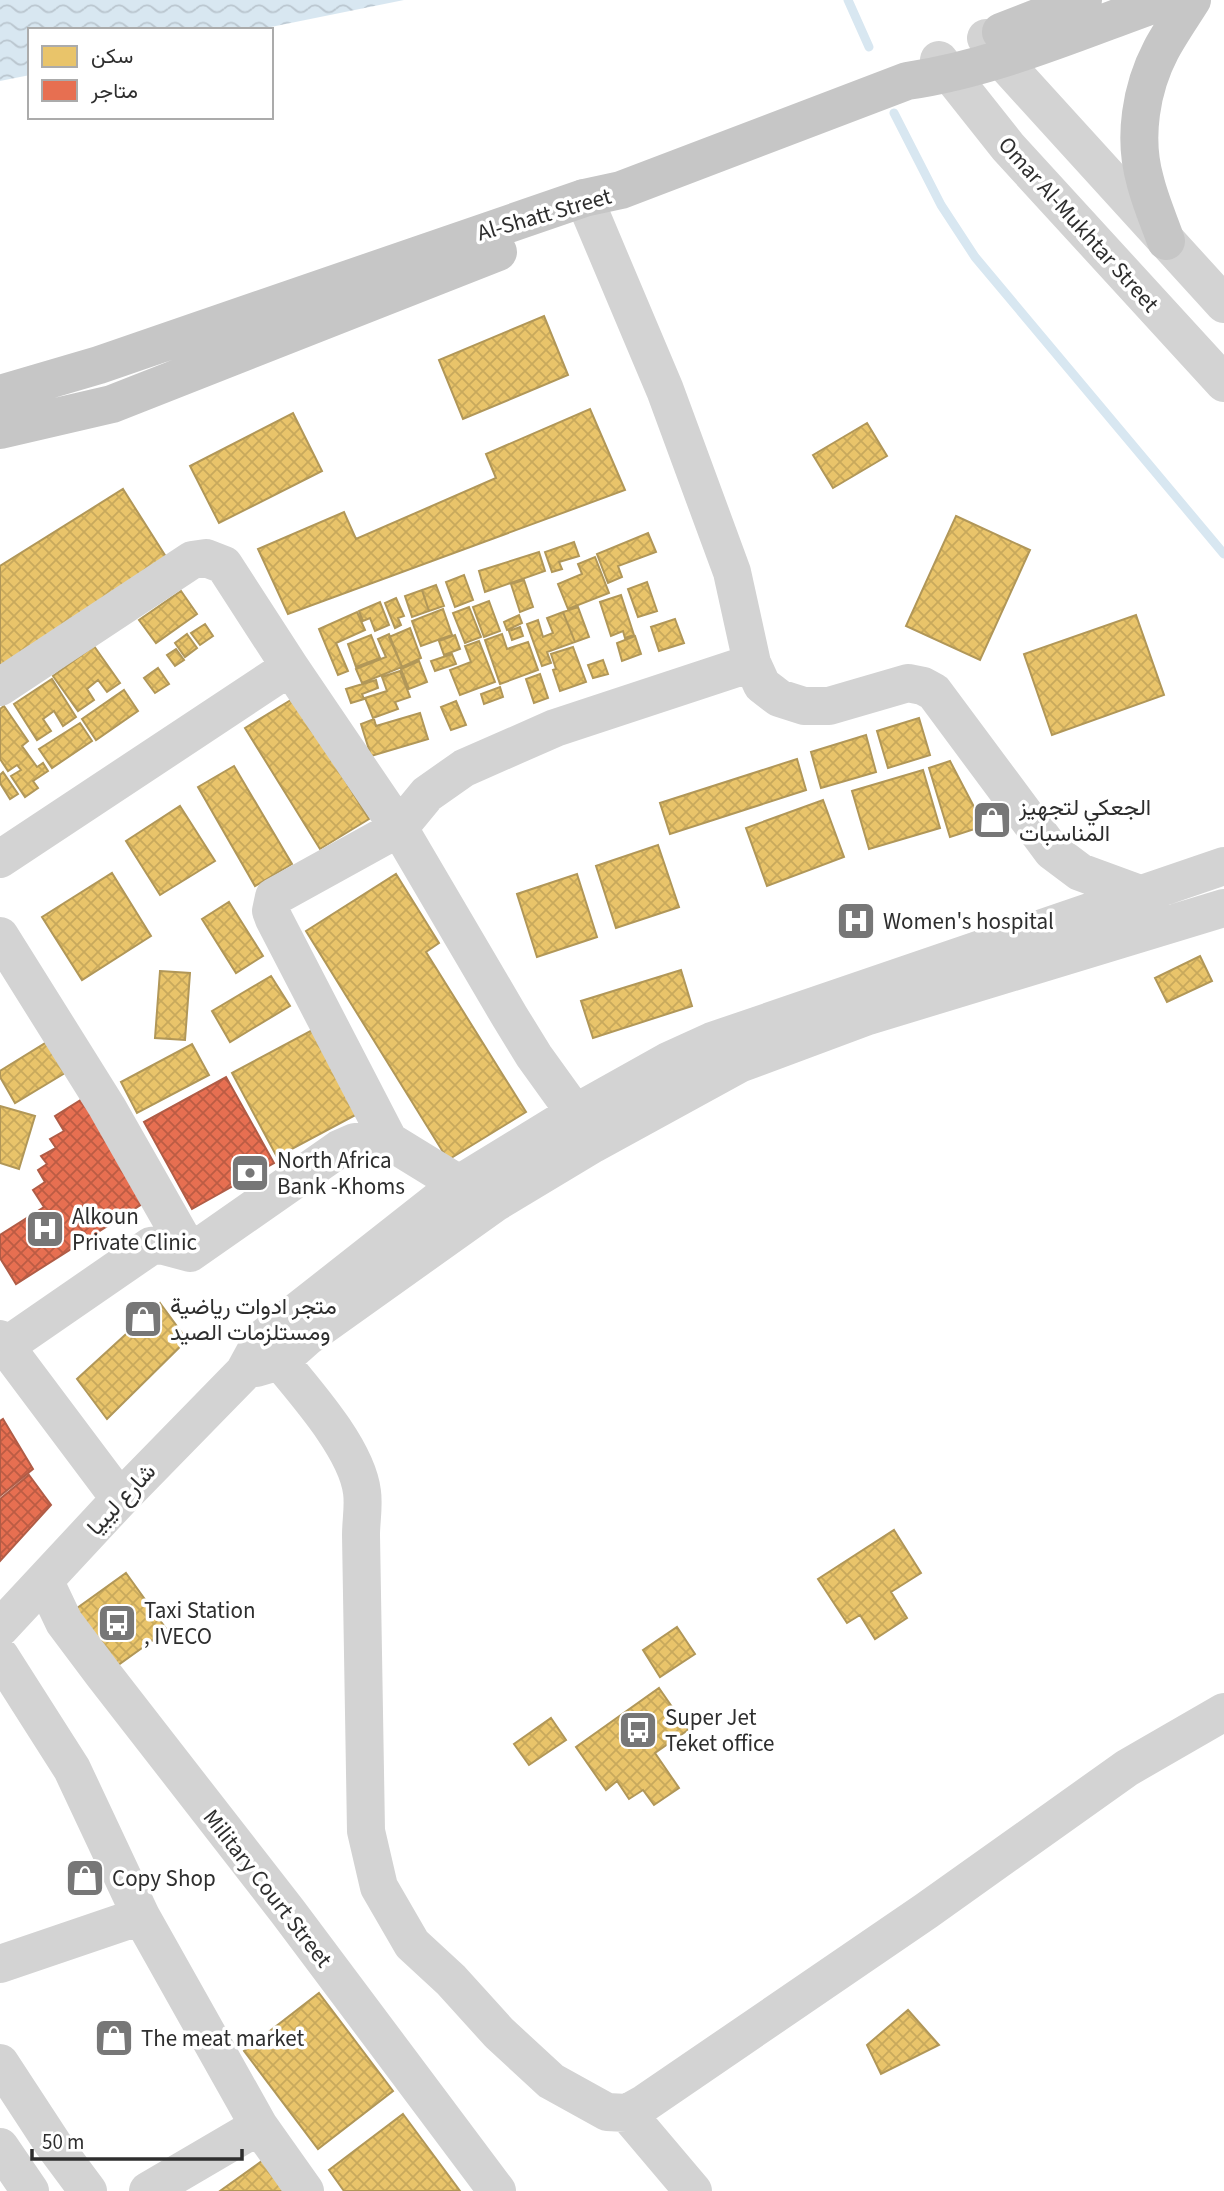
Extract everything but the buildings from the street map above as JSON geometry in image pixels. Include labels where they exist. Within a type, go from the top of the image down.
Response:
[{"type":"main road","points":[[993,49],[1083,0]]},
{"type":"main road","points":[[944,68],[993,49],[1166,0]]},
{"type":"main road","points":[[1166,241],[1144,179],[1140,133],[1142,109],[1149,80],[1161,50],[1192,0]]},
{"type":"main road","name":"Al-Shatt Street","points":[[0,430],[112,404],[465,266],[621,190],[944,68]]},
{"type":"main road","name":"Al-Shatt Street","points":[[0,394],[99,365],[587,205]]},
{"type":"street","points":[[993,49],[1224,304]]},
{"type":"street","name":"Omar Al-Mukhtar Street","points":[[944,68],[1008,147],[1224,383]]},
{"type":"street","points":[[587,205],[665,390],[732,572],[752,663],[762,685],[779,698],[804,706],[829,706],[908,684],[923,686],[934,692],[1052,850],[1080,872],[1140,894]]},
{"type":"street","points":[[0,687],[192,560],[206,558],[224,565],[399,828],[534,1056],[575,1113]]},
{"type":"street","points":[[459,1184],[389,1141],[274,919],[271,904],[274,897],[399,828],[427,794],[464,768],[555,728],[752,663]]},
{"type":"street","points":[[0,859],[290,667]]},
{"type":"street","points":[[262,1357],[459,1184],[575,1113],[668,1062],[712,1041],[1224,866]]},
{"type":"street","points":[[262,1357],[307,1337],[495,1203],[593,1144],[739,1065],[868,1016],[1224,908]]},
{"type":"street","points":[[0,936],[107,1107],[190,1253]]},
{"type":"street","points":[[190,1253],[338,1149],[355,1142],[389,1141]]},
{"type":"street","points":[[120,1499],[1,1345],[151,1246],[160,1245],[190,1253]]},
{"type":"street","points":[[262,1357],[315,1404],[348,1451],[362,1491],[360,1535],[366,1831],[379,1886],[412,1944],[451,1980],[499,2033],[551,2081],[607,2112],[627,2113],[717,2056],[1127,1768],[1224,1712]]},
{"type":"street","name":"شارع ليبيا","points":[[0,1628],[120,1499],[262,1357]]},
{"type":"street","name":"Military Court Street","points":[[45,1582],[65,1622],[103,1674],[288,1912],[497,2191]]},
{"type":"street","points":[[0,1656],[72,1769],[141,1916],[259,2126],[305,2191]]},
{"type":"street","points":[[0,1964],[141,1916]]},
{"type":"street","points":[[0,2063],[53,2144],[88,2191]]},
{"type":"street","points":[[627,2113],[693,2191]]},
{"type":"street","points":[[148,2191],[259,2126]]},
{"type":"street","points":[[0,2147],[19,2187]]},
{"type":"water","points":[[0,0],[404,0],[266,28],[28,28],[28,75],[0,81]]},
{"type":"waterway","points":[[848,0],[869,47]]},
{"type":"waterway","points":[[894,113],[941,205],[975,257],[1224,554]]},
{"type":"place","name":"الجعكي لتجهيز المناسبات","points":[[992,820]]},
{"type":"place","name":"Women's hospital","points":[[856,921]]},
{"type":"place","name":"North Africa Bank -Khoms","points":[[250,1173]]},
{"type":"place","name":"Alkoun Private Clinic","points":[[45,1229]]},
{"type":"place","name":"متجر ادوات رياضية ومستلزمات الصيد","points":[[143,1319]]},
{"type":"place","name":"Taxi Station , IVECO","points":[[117,1623]]},
{"type":"place","name":"Super Jet Teket office","points":[[638,1730]]},
{"type":"place","name":"Copy Shop","points":[[85,1878]]},
{"type":"place","name":"The meat market","points":[[114,2038]]}]
